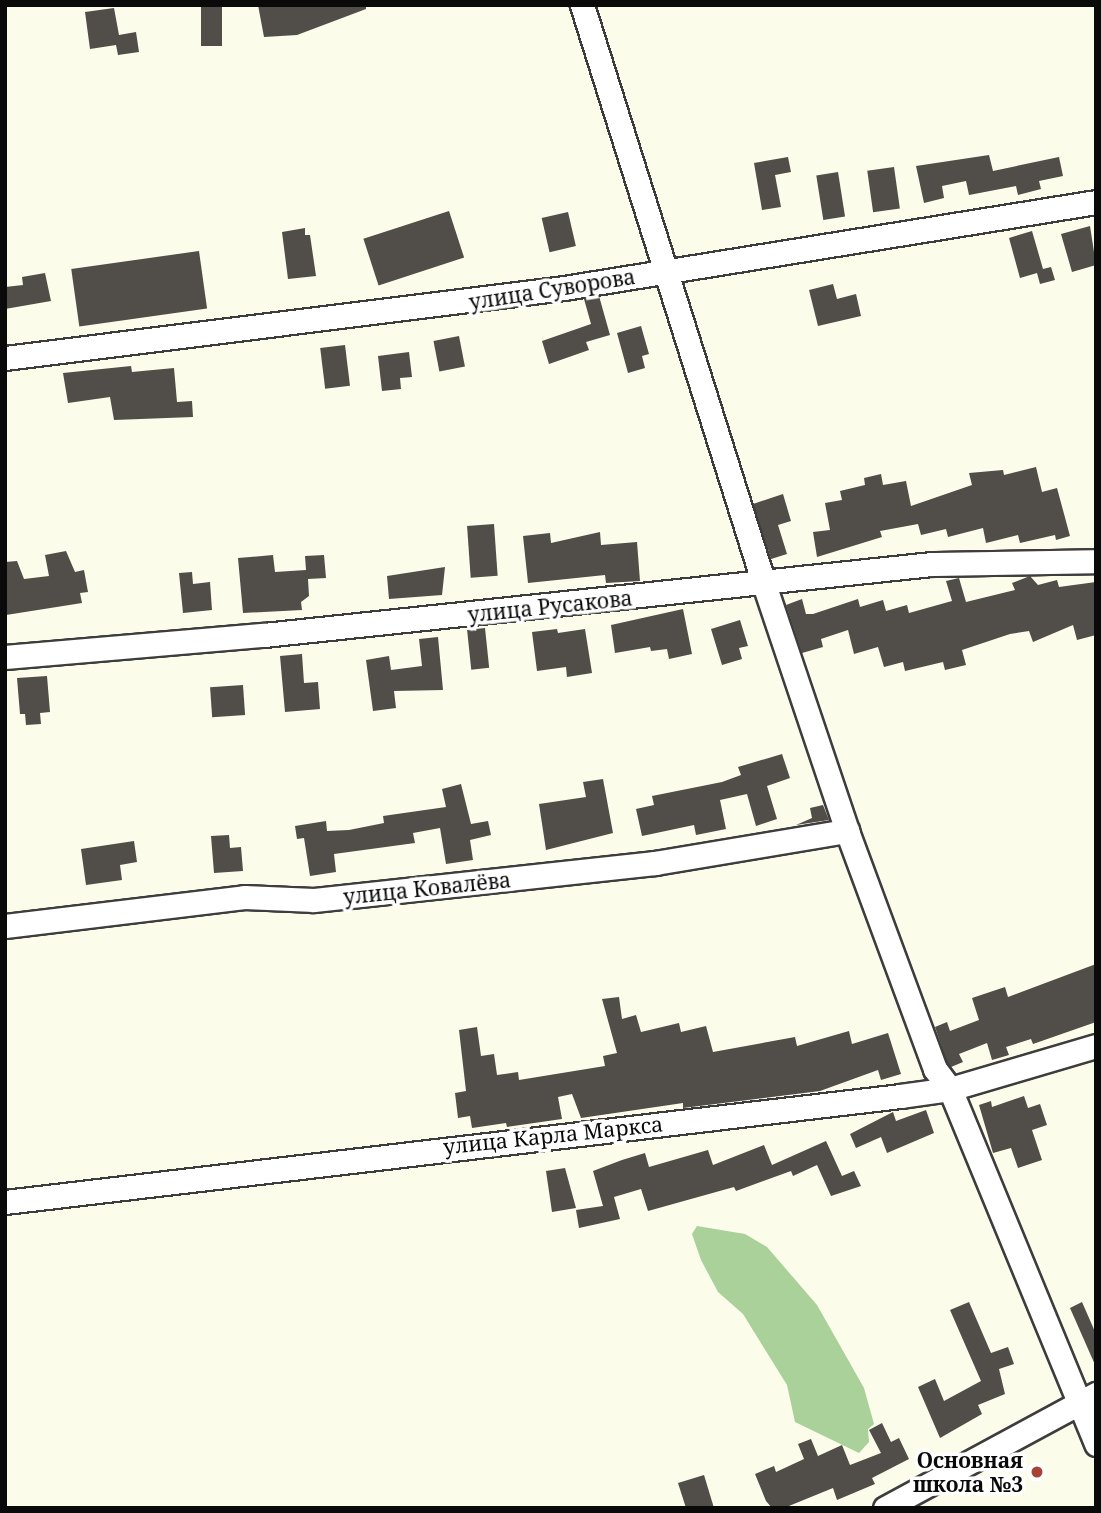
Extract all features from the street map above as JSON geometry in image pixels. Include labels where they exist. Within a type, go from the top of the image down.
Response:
[{"type":"street","points":[[582,5],[669,271],[764,584],[847,831],[935,1069],[950,1089],[1087,1398],[1096,1444]]},
{"type":"street","name":"улица Суворова","points":[[5,358],[416,309],[1096,202]]},
{"type":"street","name":"улица Русакова","points":[[5,657],[764,584],[932,565],[1096,561]]},
{"type":"street","name":"улица Ковалёва","points":[[5,926],[244,897],[314,900],[655,863],[847,831]]},
{"type":"street","name":"улица Карла Маркса","points":[[5,1202],[950,1089],[1096,1046]]},
{"type":"street","points":[[885,1508],[1087,1398]]},
{"type":"green space","points":[[697,1226],[745,1234],[767,1247],[817,1305],[864,1388],[874,1424],[868,1429],[869,1442],[859,1453],[795,1422],[787,1385],[743,1314],[718,1292],[701,1260],[692,1234]]},
{"type":"building","points":[[201,5],[222,5],[222,46],[201,46]]},
{"type":"building","points":[[258,5],[366,5],[366,9],[297,35],[264,37]]},
{"type":"building","points":[[114,8],[119,35],[136,32],[139,52],[118,55],[116,45],[90,49],[85,12]]},
{"type":"building","points":[[989,155],[993,171],[1059,157],[1063,176],[1039,181],[1041,189],[1018,195],[1016,186],[969,195],[966,181],[942,186],[944,198],[924,203],[916,166]]},
{"type":"building","points":[[788,157],[791,172],[775,175],[781,207],[762,210],[754,163]]},
{"type":"building","points":[[894,167],[900,209],[873,212],[867,171]]},
{"type":"building","points":[[838,172],[845,216],[823,220],[816,175]]},
{"type":"building","points":[[449,211],[464,258],[379,285],[363,239]]},
{"type":"building","points":[[568,212],[576,246],[550,252],[542,218]]},
{"type":"building","points":[[1090,226],[1096,265],[1072,272],[1061,234]]},
{"type":"building","points":[[305,228],[305,235],[310,235],[316,276],[288,279],[282,232]]},
{"type":"building","points":[[1032,231],[1043,269],[1051,267],[1055,280],[1040,284],[1037,273],[1020,278],[1009,238]]},
{"type":"building","points":[[199,251],[207,308],[79,326],[71,269]]},
{"type":"building","points":[[45,273],[51,301],[5,309],[5,287],[23,285],[22,277]]},
{"type":"building","points":[[833,284],[837,299],[856,294],[861,316],[818,326],[809,290]]},
{"type":"building","points":[[599,296],[610,335],[586,342],[589,350],[549,364],[542,341],[591,324],[584,299]]},
{"type":"building","points":[[641,326],[649,354],[642,356],[645,368],[628,373],[617,333]]},
{"type":"building","points":[[459,336],[465,366],[439,371],[433,341]]},
{"type":"building","points":[[345,345],[350,386],[325,389],[320,348]]},
{"type":"building","points":[[409,352],[412,377],[400,378],[401,389],[382,391],[378,356]]},
{"type":"building","points":[[131,366],[132,372],[174,368],[177,402],[192,401],[193,417],[114,420],[110,397],[68,403],[63,373]]},
{"type":"building","points":[[1036,467],[1042,492],[1057,488],[1070,536],[1056,540],[1055,535],[1020,543],[1018,535],[986,543],[983,528],[948,537],[946,529],[921,535],[918,524],[880,531],[882,537],[817,557],[813,532],[830,530],[825,503],[842,500],[840,491],[865,485],[864,478],[881,474],[883,485],[906,481],[911,506],[972,485],[969,473],[1003,470],[1004,475]]},
{"type":"building","points":[[783,494],[791,521],[778,525],[787,554],[771,559],[753,504]]},
{"type":"building","points":[[494,524],[498,576],[471,578],[467,526]]},
{"type":"building","points":[[600,532],[601,545],[637,542],[640,581],[606,583],[605,575],[528,583],[523,536],[550,533],[551,543]]},
{"type":"building","points":[[66,551],[75,572],[84,570],[88,592],[80,593],[82,603],[6,615],[5,562],[17,561],[24,579],[49,576],[45,555]]},
{"type":"building","points":[[273,555],[275,572],[306,570],[305,556],[324,555],[326,578],[308,579],[309,596],[301,602],[302,610],[243,613],[238,558]]},
{"type":"building","points":[[445,567],[442,595],[389,599],[387,576]]},
{"type":"building","points":[[192,572],[193,584],[210,582],[212,610],[183,613],[179,573]]},
{"type":"building","points":[[1030,576],[1038,585],[1057,580],[1059,587],[1096,582],[1096,635],[1077,640],[1073,625],[1033,642],[1029,631],[1010,634],[962,650],[966,665],[945,670],[943,662],[905,671],[903,662],[884,667],[878,647],[854,654],[848,630],[821,639],[823,647],[802,653],[786,605],[802,599],[806,614],[813,614],[858,599],[860,607],[883,600],[886,611],[907,605],[909,613],[952,601],[946,581],[959,578],[966,602],[1015,590],[1012,583]]},
{"type":"building","points":[[683,609],[692,654],[669,659],[667,649],[651,651],[650,647],[615,653],[611,625]]},
{"type":"building","points":[[740,620],[748,646],[739,648],[742,659],[722,665],[711,629]]},
{"type":"building","points":[[485,628],[489,668],[471,670],[467,630]]},
{"type":"building","points":[[557,629],[558,633],[585,629],[592,673],[567,677],[566,667],[537,671],[532,632]]},
{"type":"building","points":[[438,637],[443,690],[394,691],[396,708],[373,711],[366,660],[389,656],[391,670],[422,666],[419,639]]},
{"type":"building","points":[[302,654],[304,683],[318,682],[320,709],[285,712],[280,656]]},
{"type":"building","points":[[47,676],[50,712],[40,713],[41,724],[26,725],[25,714],[20,714],[17,678]]},
{"type":"building","points":[[243,685],[245,715],[212,717],[210,687]]},
{"type":"building","points":[[782,754],[790,778],[767,786],[777,819],[756,826],[747,794],[720,800],[726,829],[696,835],[694,825],[642,836],[636,809],[654,805],[652,796],[722,782],[741,775],[738,767]]},
{"type":"building","points":[[603,779],[613,833],[546,850],[539,804],[586,797],[583,782]]},
{"type":"building","points":[[461,784],[471,824],[488,821],[491,835],[470,840],[473,860],[446,864],[440,828],[413,833],[415,843],[334,854],[336,872],[310,876],[304,838],[297,839],[295,826],[326,821],[327,831],[384,823],[383,816],[446,807],[442,789]]},
{"type":"building","points":[[823,805],[829,820],[796,825],[812,818],[810,808]]},
{"type":"building","points":[[229,835],[230,848],[241,847],[243,871],[214,873],[211,836]]},
{"type":"building","points":[[134,841],[137,862],[120,865],[122,880],[86,885],[81,849]]},
{"type":"building","points":[[1096,964],[1096,1022],[1033,1044],[1031,1039],[1006,1047],[1009,1055],[992,1060],[987,1043],[959,1054],[963,1062],[951,1067],[947,1062],[935,1027],[947,1022],[950,1031],[979,1020],[972,998],[1005,987],[1008,997]]},
{"type":"building","points":[[619,997],[622,1019],[636,1015],[641,1032],[679,1023],[681,1032],[706,1026],[713,1052],[795,1037],[797,1046],[849,1031],[852,1044],[888,1033],[901,1074],[881,1080],[878,1070],[820,1091],[683,1108],[683,1103],[581,1118],[572,1094],[558,1097],[562,1119],[507,1127],[506,1123],[472,1128],[470,1116],[458,1118],[455,1093],[466,1091],[459,1030],[477,1027],[481,1056],[494,1054],[497,1075],[518,1072],[519,1080],[605,1066],[603,1056],[617,1053],[602,999]]},
{"type":"building","points":[[1024,1096],[1028,1108],[1040,1104],[1047,1125],[1032,1130],[1042,1160],[1018,1168],[1011,1148],[993,1153],[979,1105],[991,1101],[992,1107]]},
{"type":"building","points":[[926,1110],[934,1133],[887,1153],[881,1137],[856,1148],[850,1134],[893,1112],[896,1121]]},
{"type":"building","points":[[826,1141],[842,1176],[854,1171],[861,1186],[831,1196],[817,1165],[793,1176],[791,1171],[736,1191],[734,1187],[648,1211],[641,1189],[614,1197],[620,1219],[579,1228],[576,1210],[603,1206],[593,1171],[622,1160],[645,1153],[649,1167],[708,1150],[713,1165],[764,1145],[772,1165]]},
{"type":"building","points":[[565,1168],[576,1208],[552,1212],[546,1171]]},
{"type":"building","points":[[969,1302],[991,1353],[1008,1347],[1014,1364],[999,1369],[1005,1394],[978,1405],[982,1414],[940,1438],[918,1387],[935,1379],[944,1401],[981,1381],[950,1310]]},
{"type":"building","points":[[1082,1302],[1096,1334],[1096,1367],[1070,1308]]},
{"type":"building","points":[[882,1423],[891,1442],[899,1438],[909,1459],[872,1478],[875,1484],[837,1500],[833,1488],[784,1508],[772,1508],[766,1501],[755,1474],[774,1466],[776,1472],[804,1459],[798,1444],[811,1439],[818,1456],[842,1445],[850,1465],[881,1453],[869,1430]]},
{"type":"building","points":[[704,1475],[714,1508],[686,1508],[678,1483]]},
{"type":"place","name":"Основная школа №3","points":[[1037,1472]]}]
